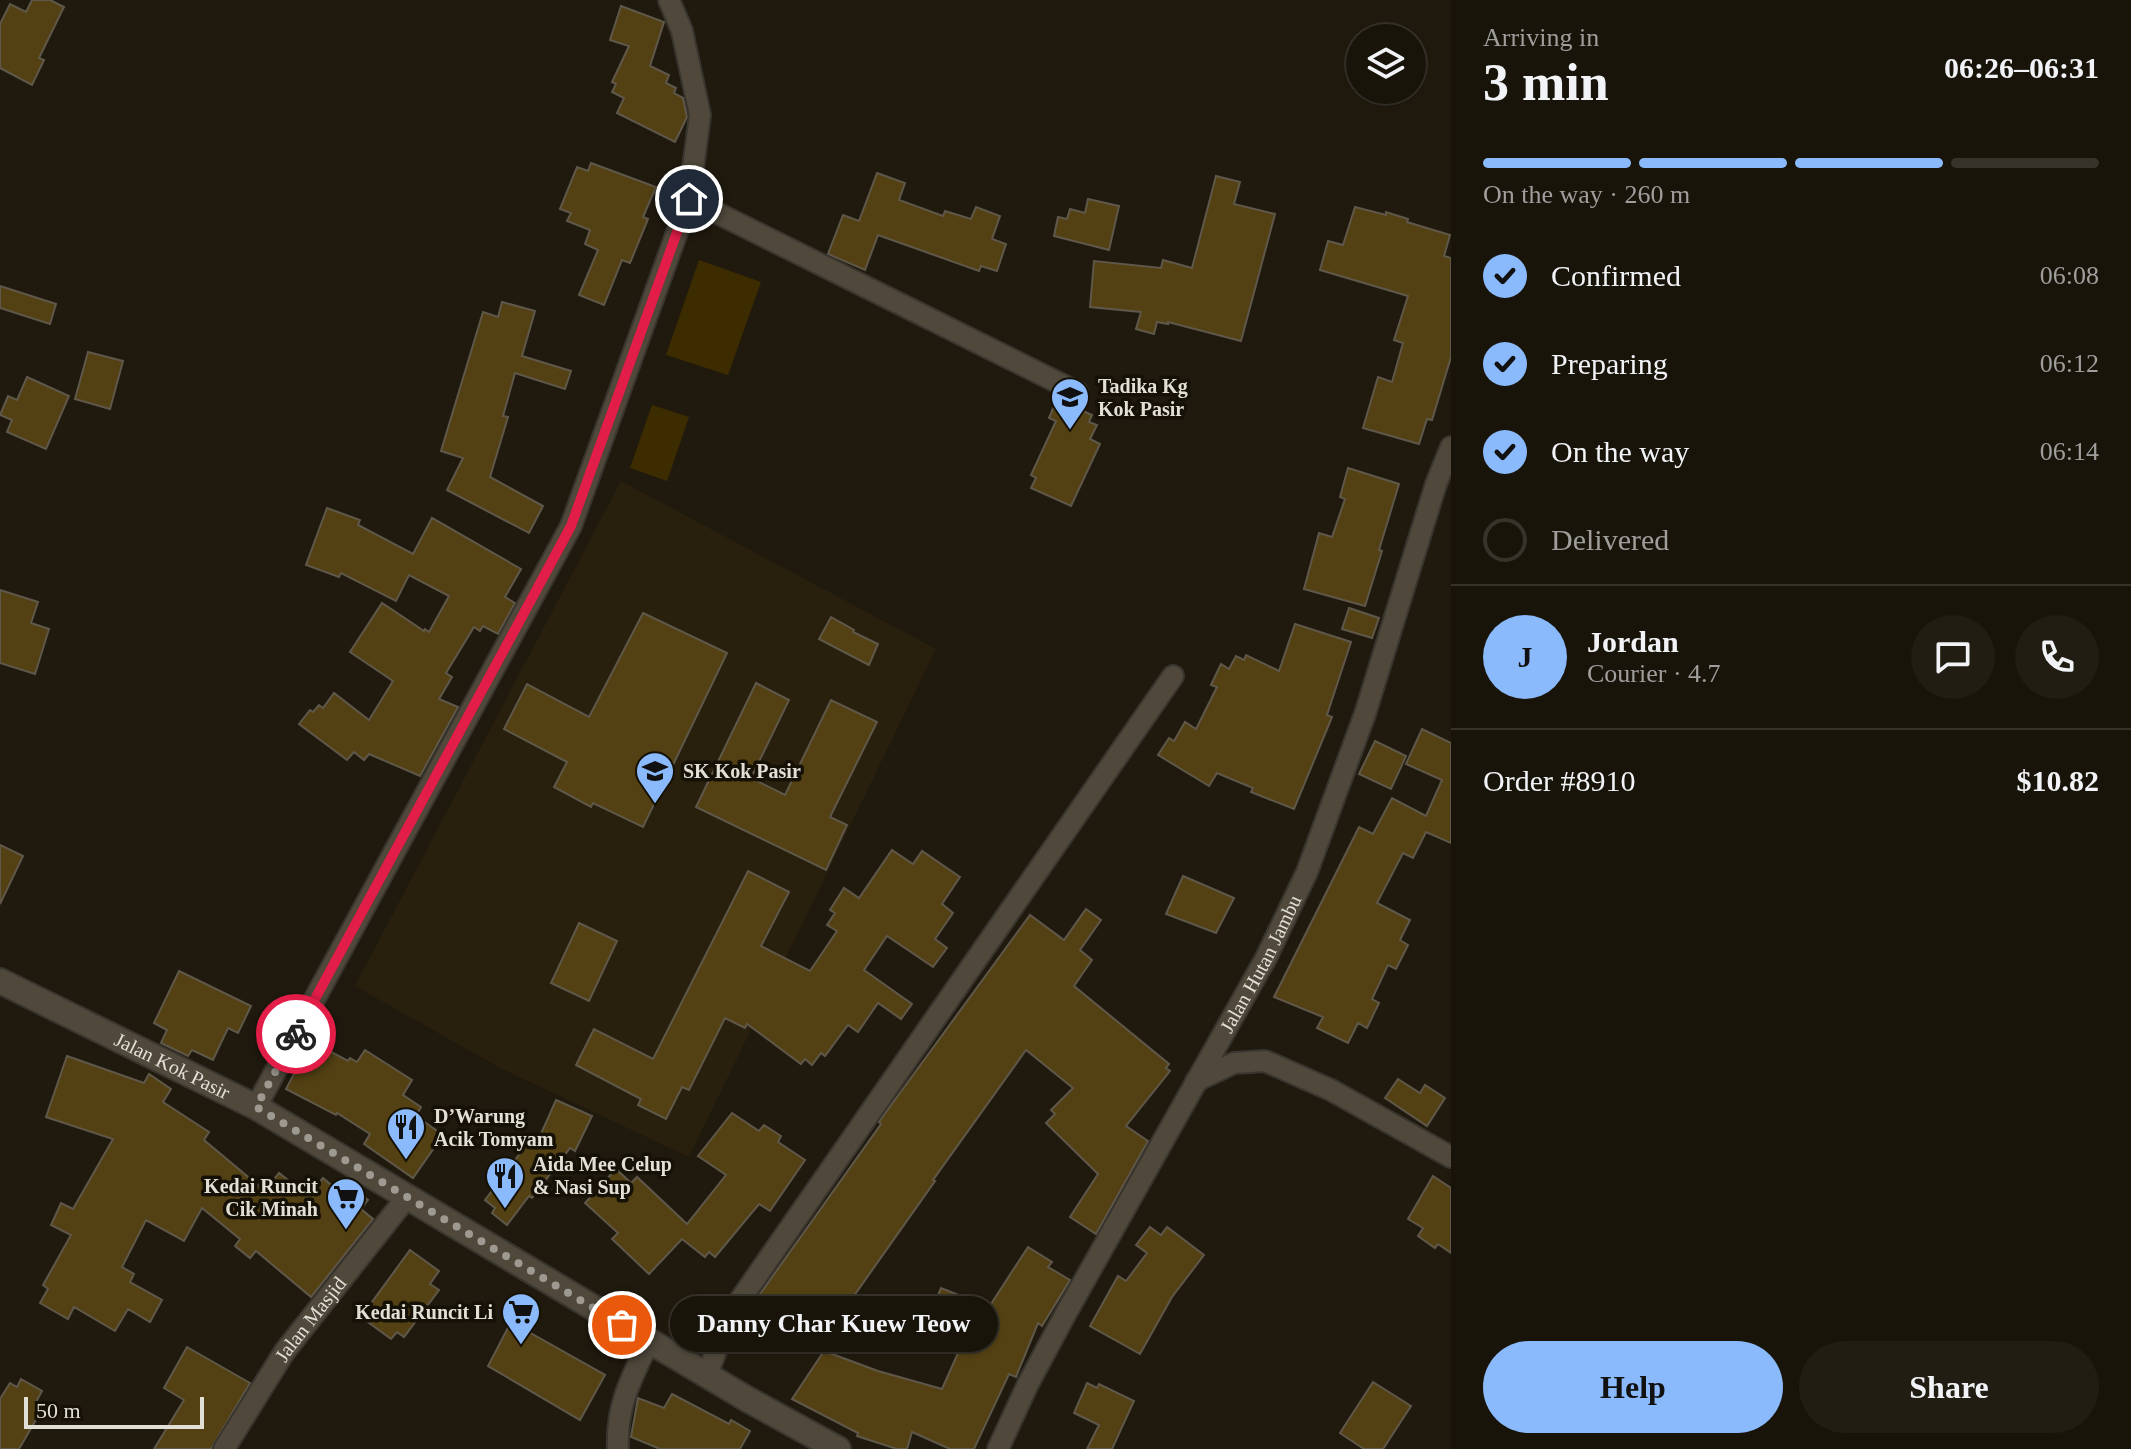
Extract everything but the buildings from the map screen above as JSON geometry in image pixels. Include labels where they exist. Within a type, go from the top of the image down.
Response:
[{"type":"street","points":[[256,1107],[571,526],[689,199],[700,115],[682,31],[669,0]]},
{"type":"street","points":[[689,199],[1077,392]]},
{"type":"street","name":"Jalan Hutan Jambu","points":[[998,1449],[1065,1315],[1266,958],[1307,872],[1365,714],[1436,484],[1451,447]]},
{"type":"street","points":[[707,1375],[729,1316],[1173,676]]},
{"type":"street","name":"Jalan Kok Pasir","points":[[0,981],[256,1107],[649,1341],[838,1449]]},
{"type":"street","points":[[1196,1081],[1234,1063],[1265,1061],[1331,1090],[1451,1157]]},
{"type":"street","name":"Jalan Masjid","points":[[224,1449],[285,1351],[407,1197]]},
{"type":"street","points":[[618,1449],[618,1421],[623,1398],[649,1341]]},
{"type":"shaded area","points":[[699,260],[761,282],[728,375],[666,355]]},
{"type":"shaded area","points":[[652,405],[689,417],[667,481],[630,468]]},
{"type":"shaded area","name":"SK Kok Pasir","points":[[621,481],[936,649],[689,1157],[502,1069],[355,986]]},
{"type":"way so far","points":[[296,1034],[256,1107],[622,1325]]},
{"type":"place","name":"Tadika Kg Kok Pasir","points":[[1070,431]]},
{"type":"place","name":"SK Kok Pasir","points":[[655,805]]},
{"type":"place","name":"D’Warung Acik Tomyam","points":[[406,1161]]},
{"type":"place","name":"Aida Mee Celup & Nasi Sup","points":[[505,1210]]},
{"type":"place","name":"Kedai Runcit Cik Minah","points":[[346,1231]]},
{"type":"place","name":"Danny Char Kuew Teow","points":[[622,1325]]},
{"type":"place","name":"Kedai Runcit Li","points":[[521,1346]]},
{"type":"route","points":[[296,1034],[571,526],[689,199]]}]
